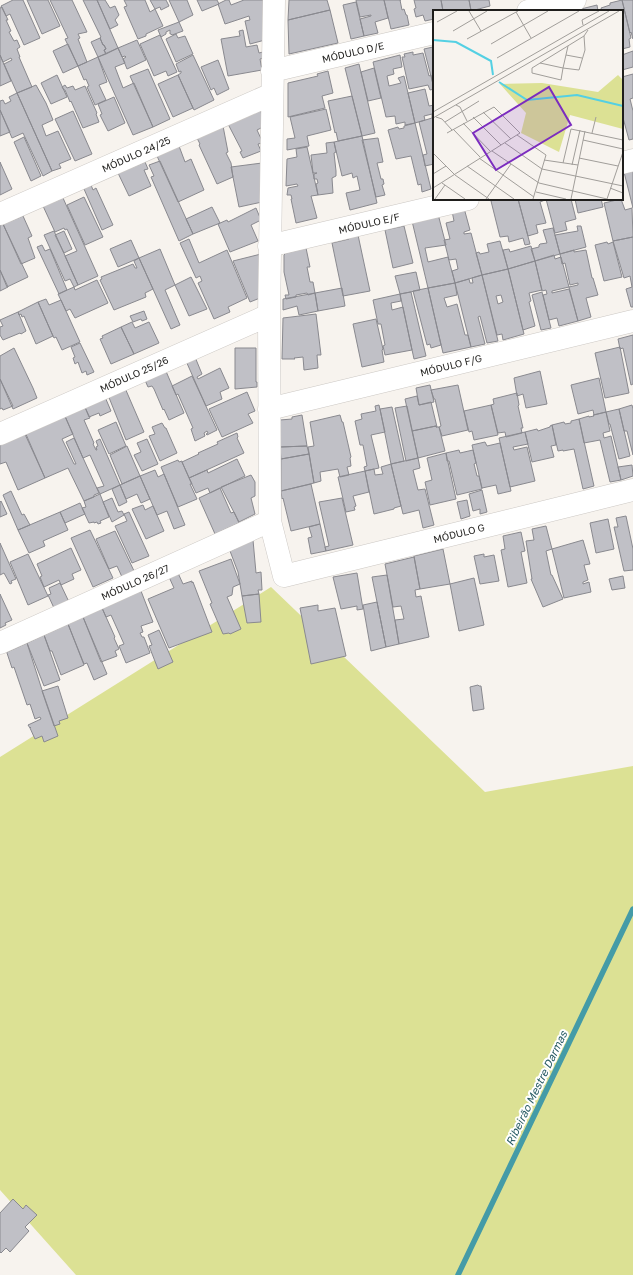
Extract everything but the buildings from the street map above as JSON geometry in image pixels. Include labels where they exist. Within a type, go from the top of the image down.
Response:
[{"type":"street","points":[[270,521],[269,246],[274,0]]},
{"type":"street","points":[[532,10],[575,0]]},
{"type":"street","name":"MÓDULO D/E","points":[[272,71],[433,33]]},
{"type":"street","name":"MÓDULO 24/25","points":[[0,214],[272,94]]},
{"type":"street","points":[[623,163],[633,160]]},
{"type":"street","name":"MÓDULO E/F","points":[[269,246],[464,200]]},
{"type":"street","name":"MÓDULO 25/26","points":[[0,434],[269,315]]},
{"type":"street","name":"MÓDULO F/G","points":[[269,409],[633,321]]},
{"type":"street","name":"MÓDULO G","points":[[270,521],[284,576],[633,490]]},
{"type":"street","name":"MÓDULO 26/27","points":[[0,643],[270,521]]},
{"type":"green space","points":[[271,587],[485,792],[633,766],[633,1275],[76,1275],[0,1190],[0,757]]},
{"type":"waterway","name":"Ribeirão Mestre Darmas","points":[[458,1275],[633,909]]}]
